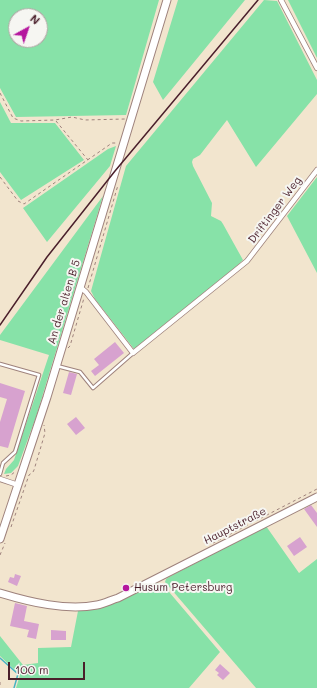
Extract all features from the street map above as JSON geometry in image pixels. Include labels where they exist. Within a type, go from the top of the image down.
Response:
[{"type":"main road","name":"An der alten B 5","points":[[0,539],[57,366],[167,0]]},
{"type":"main road","name":"Hauptstraße","points":[[0,593],[22,600],[49,605],[80,607],[99,605],[118,598],[317,497]]},
{"type":"street","points":[[281,0],[317,68]]},
{"type":"street","name":"Driftinger Weg","points":[[133,353],[247,261],[317,170]]},
{"type":"street","points":[[80,287],[86,292],[133,353]]},
{"type":"street","points":[[0,478],[18,486]]},
{"type":"lane","points":[[57,366],[80,372],[93,388],[133,353]]},
{"type":"lane","points":[[0,364],[39,375],[15,452],[3,463],[0,474]]},
{"type":"path","points":[[0,93],[13,118],[21,121],[55,120],[72,116],[85,120],[131,119]]},
{"type":"path","points":[[55,120],[88,161]]},
{"type":"path","points":[[0,177],[18,202],[24,204],[112,144],[124,143]]},
{"type":"path","points":[[212,543],[317,489]]},
{"type":"path","points":[[0,682],[0,688]]},
{"type":"green space","points":[[0,0],[159,0],[126,115],[16,117],[0,88]]},
{"type":"green space","points":[[178,0],[245,0],[163,100],[153,82]]},
{"type":"green space","points":[[264,0],[277,1],[317,80],[317,94],[256,167],[227,120],[200,155],[193,159],[193,166],[212,203],[211,216],[221,221],[243,260],[134,349],[95,299],[91,291],[126,166]]},
{"type":"green space","points":[[288,0],[317,0],[317,58]]},
{"type":"green space","points":[[0,102],[11,123],[55,123],[84,160],[21,200],[0,172]]},
{"type":"green space","points":[[116,146],[110,166],[47,242],[23,208],[108,149]]},
{"type":"green space","points":[[317,177],[317,273],[287,216]]},
{"type":"green space","points":[[103,196],[36,417],[18,466],[11,473],[4,474],[6,469],[14,460],[49,355],[0,340],[0,335]]},
{"type":"green space","points":[[266,526],[299,573],[317,559],[317,688],[256,688],[165,582],[169,577]]},
{"type":"green space","points":[[155,582],[164,586],[220,652],[189,688],[16,688],[20,675],[0,656],[0,636],[23,665],[38,663],[38,648],[71,647],[78,611],[99,609],[118,602]]},
{"type":"building","points":[[115,342],[124,353],[95,376],[91,371],[99,365],[94,359]]},
{"type":"building","points":[[69,372],[77,374],[71,395],[63,393]]},
{"type":"building","points":[[0,383],[25,391],[8,448],[0,446],[0,422],[7,399],[0,397]]},
{"type":"building","points":[[76,417],[85,428],[76,435],[67,424]]},
{"type":"building","points":[[311,505],[317,513],[317,527],[304,509]]},
{"type":"building","points":[[300,537],[307,547],[294,556],[287,546]]},
{"type":"building","points":[[15,574],[21,576],[17,586],[8,582],[10,577],[14,578]]},
{"type":"building","points":[[15,603],[27,606],[24,621],[39,624],[36,639],[27,637],[29,630],[10,626]]},
{"type":"building","points":[[51,630],[66,631],[66,640],[51,640]]},
{"type":"building","points":[[220,664],[230,673],[223,680],[217,675],[219,673],[215,670]]},
{"type":"waterway","points":[[0,658],[18,674],[14,688]]},
{"type":"railway","points":[[0,325],[47,257],[115,171],[258,0]]},
{"type":"place","name":"Husum Petersburg","points":[[126,588]]}]
